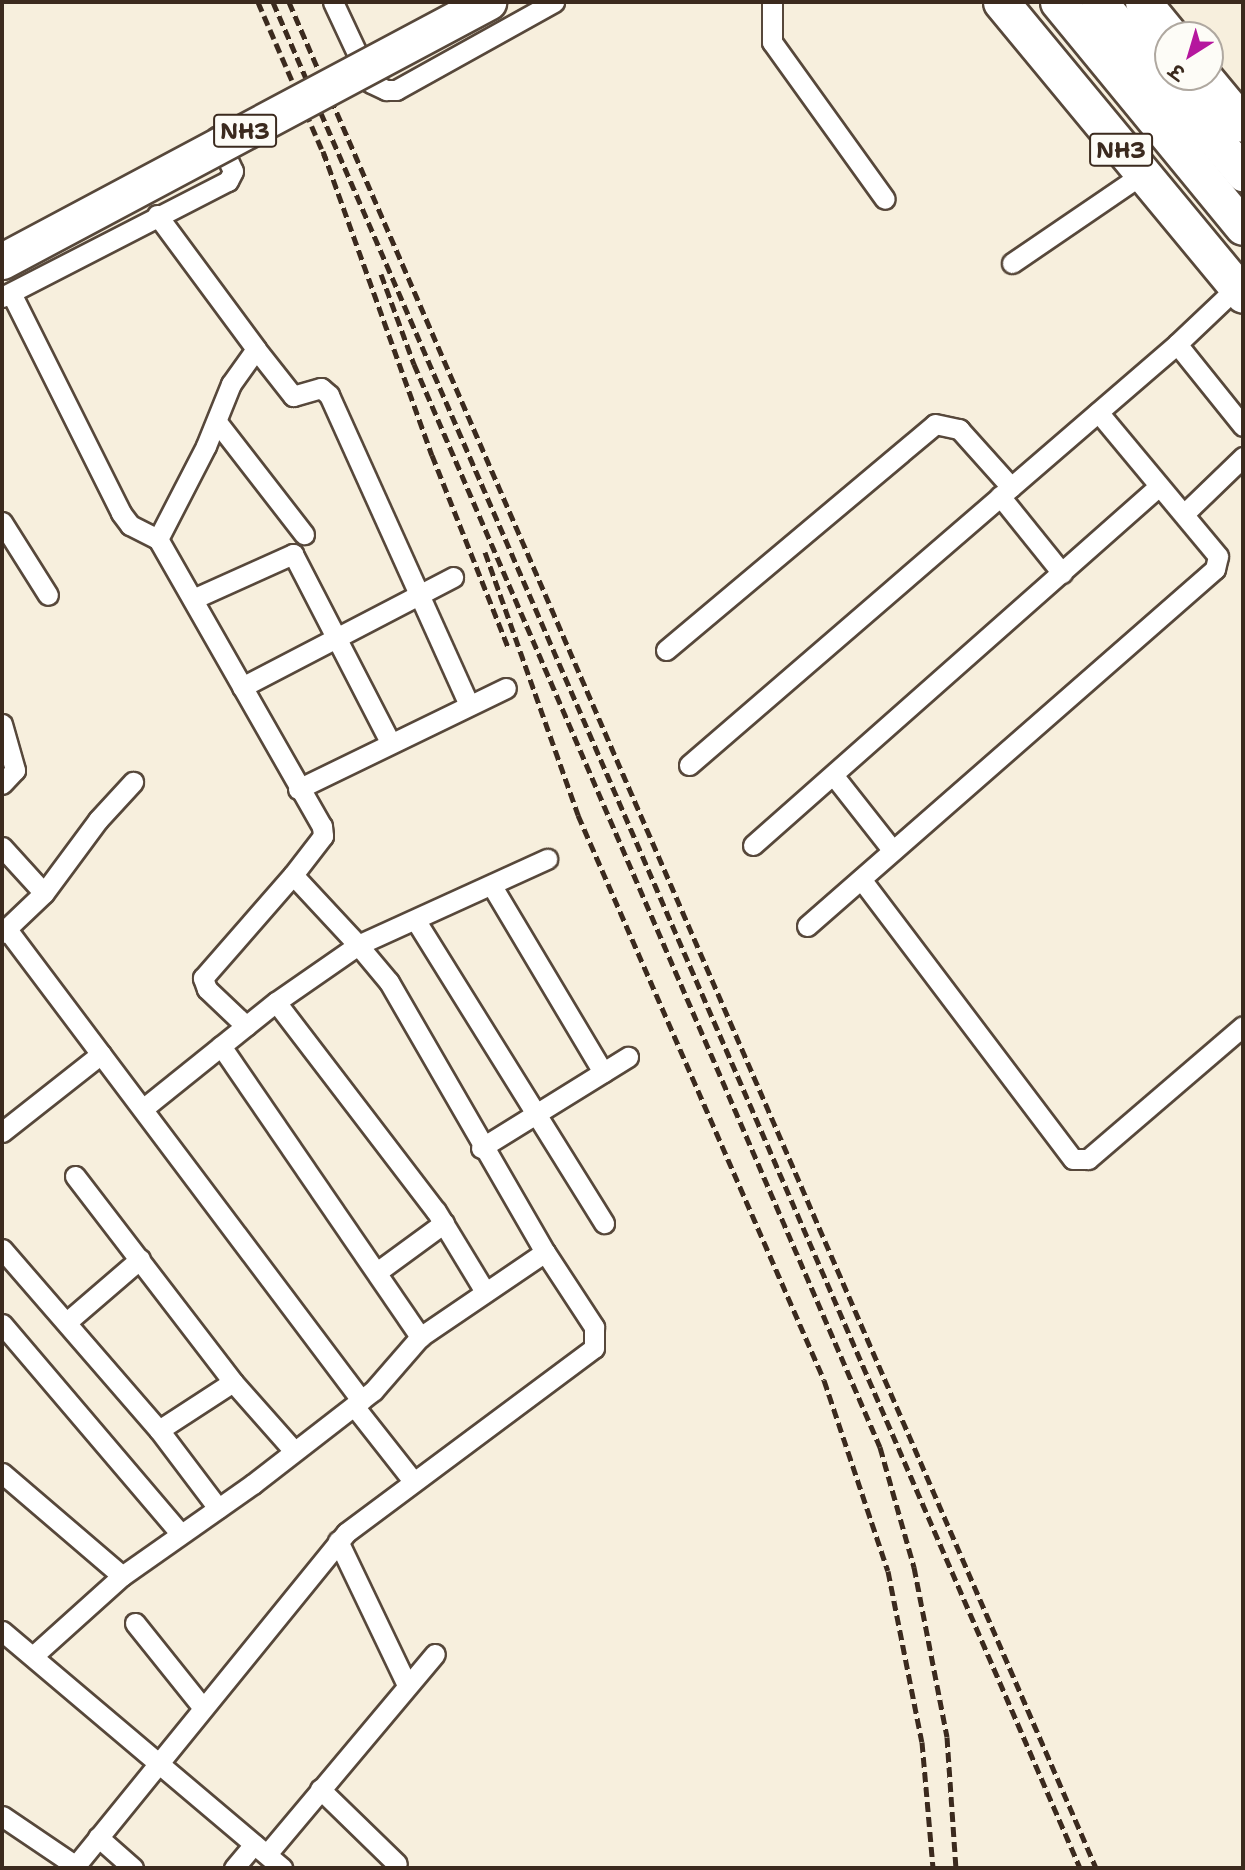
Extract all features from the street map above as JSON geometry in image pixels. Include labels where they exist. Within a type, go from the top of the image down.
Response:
[{"type":"highway","name":"NH3","points":[[5,284],[488,2]]},
{"type":"highway","name":"NH3","points":[[1001,2],[1240,291]]},
{"type":"highway","points":[[1058,2],[1243,227]]},
{"type":"highway","points":[[1099,2],[1243,173]]},
{"type":"highway","points":[[1143,2],[1159,21]]},
{"type":"highway","points":[[1216,91],[1243,124]]},
{"type":"street","points":[[333,2],[372,83],[386,90],[396,90],[554,2]]},
{"type":"street","points":[[772,2],[772,42],[885,199]]},
{"type":"street","points":[[2,244],[215,135],[233,171],[232,177],[157,215],[5,284],[121,513],[130,525],[158,539],[324,832],[293,875],[203,978],[207,989],[246,1026]]},
{"type":"street","points":[[1012,263],[1142,175]]},
{"type":"street","points":[[157,215],[293,396],[321,388],[329,395],[417,597],[468,704]]},
{"type":"street","points":[[689,765],[1240,291]]},
{"type":"street","points":[[1177,344],[1243,426]]},
{"type":"street","points":[[158,539],[217,422],[231,384],[256,349]]},
{"type":"street","points":[[807,926],[1215,569],[1218,556],[1185,513],[1098,412]]},
{"type":"street","points":[[217,422],[304,534]]},
{"type":"street","points":[[666,650],[935,424],[959,429],[1062,573]]},
{"type":"street","points":[[1185,513],[1243,457]]},
{"type":"street","points":[[753,845],[1159,486]]},
{"type":"street","points":[[2,522],[48,595]]},
{"type":"street","points":[[193,599],[293,554],[390,743]]},
{"type":"street","points":[[242,687],[453,577]]},
{"type":"street","points":[[298,789],[468,704],[506,688]]},
{"type":"street","points":[[2,724],[15,770],[2,784]]},
{"type":"street","points":[[834,776],[892,851]]},
{"type":"street","points":[[133,782],[98,820],[44,893],[4,931],[144,1108],[413,1481]]},
{"type":"street","points":[[2,847],[44,893]]},
{"type":"street","points":[[144,1108],[276,1002],[358,945],[416,921],[547,859]]},
{"type":"street","points":[[2,1816],[75,1867],[156,1763],[338,1541],[413,1481],[594,1348],[594,1327],[481,1148],[396,993],[358,945],[293,875]]},
{"type":"street","points":[[861,879],[1073,1159],[1088,1159],[1243,1026]]},
{"type":"street","points":[[492,886],[603,1072]]},
{"type":"street","points":[[416,921],[604,1223]]},
{"type":"street","points":[[276,1002],[444,1223],[485,1290]]},
{"type":"street","points":[[221,1046],[420,1337]]},
{"type":"street","points":[[2,1132],[101,1054]]},
{"type":"street","points":[[481,1148],[628,1057]]},
{"type":"street","points":[[75,1176],[233,1382],[294,1451]]},
{"type":"street","points":[[377,1272],[444,1223]]},
{"type":"street","points":[[2,1249],[68,1321],[159,1430],[218,1508]]},
{"type":"street","points":[[33,1656],[122,1576],[179,1532],[218,1508],[357,1403],[420,1337],[485,1290],[545,1252]]},
{"type":"street","points":[[68,1321],[140,1259]]},
{"type":"street","points":[[2,1324],[179,1532]]},
{"type":"street","points":[[159,1430],[233,1382]]},
{"type":"street","points":[[2,1473],[122,1576]]},
{"type":"street","points":[[338,1541],[406,1683]]},
{"type":"street","points":[[135,1623],[203,1708]]},
{"type":"street","points":[[2,1631],[282,1868]]},
{"type":"street","points":[[234,1868],[260,1849],[320,1789],[406,1683],[435,1654]]},
{"type":"street","points":[[320,1789],[397,1864]]},
{"type":"street","points":[[98,1838],[133,1868]]},
{"type":"railway","points":[[258,2],[326,159]]},
{"type":"railway","points":[[273,2],[1080,1868]]},
{"type":"railway","points":[[289,2],[1096,1868]]},
{"type":"railway","points":[[323,151],[432,455],[509,649]]},
{"type":"railway","points":[[381,274],[414,364],[880,1447],[914,1567],[947,1737],[956,1868]]},
{"type":"railway","points":[[485,552],[578,815],[824,1380],[888,1571],[922,1742],[933,1868]]}]
